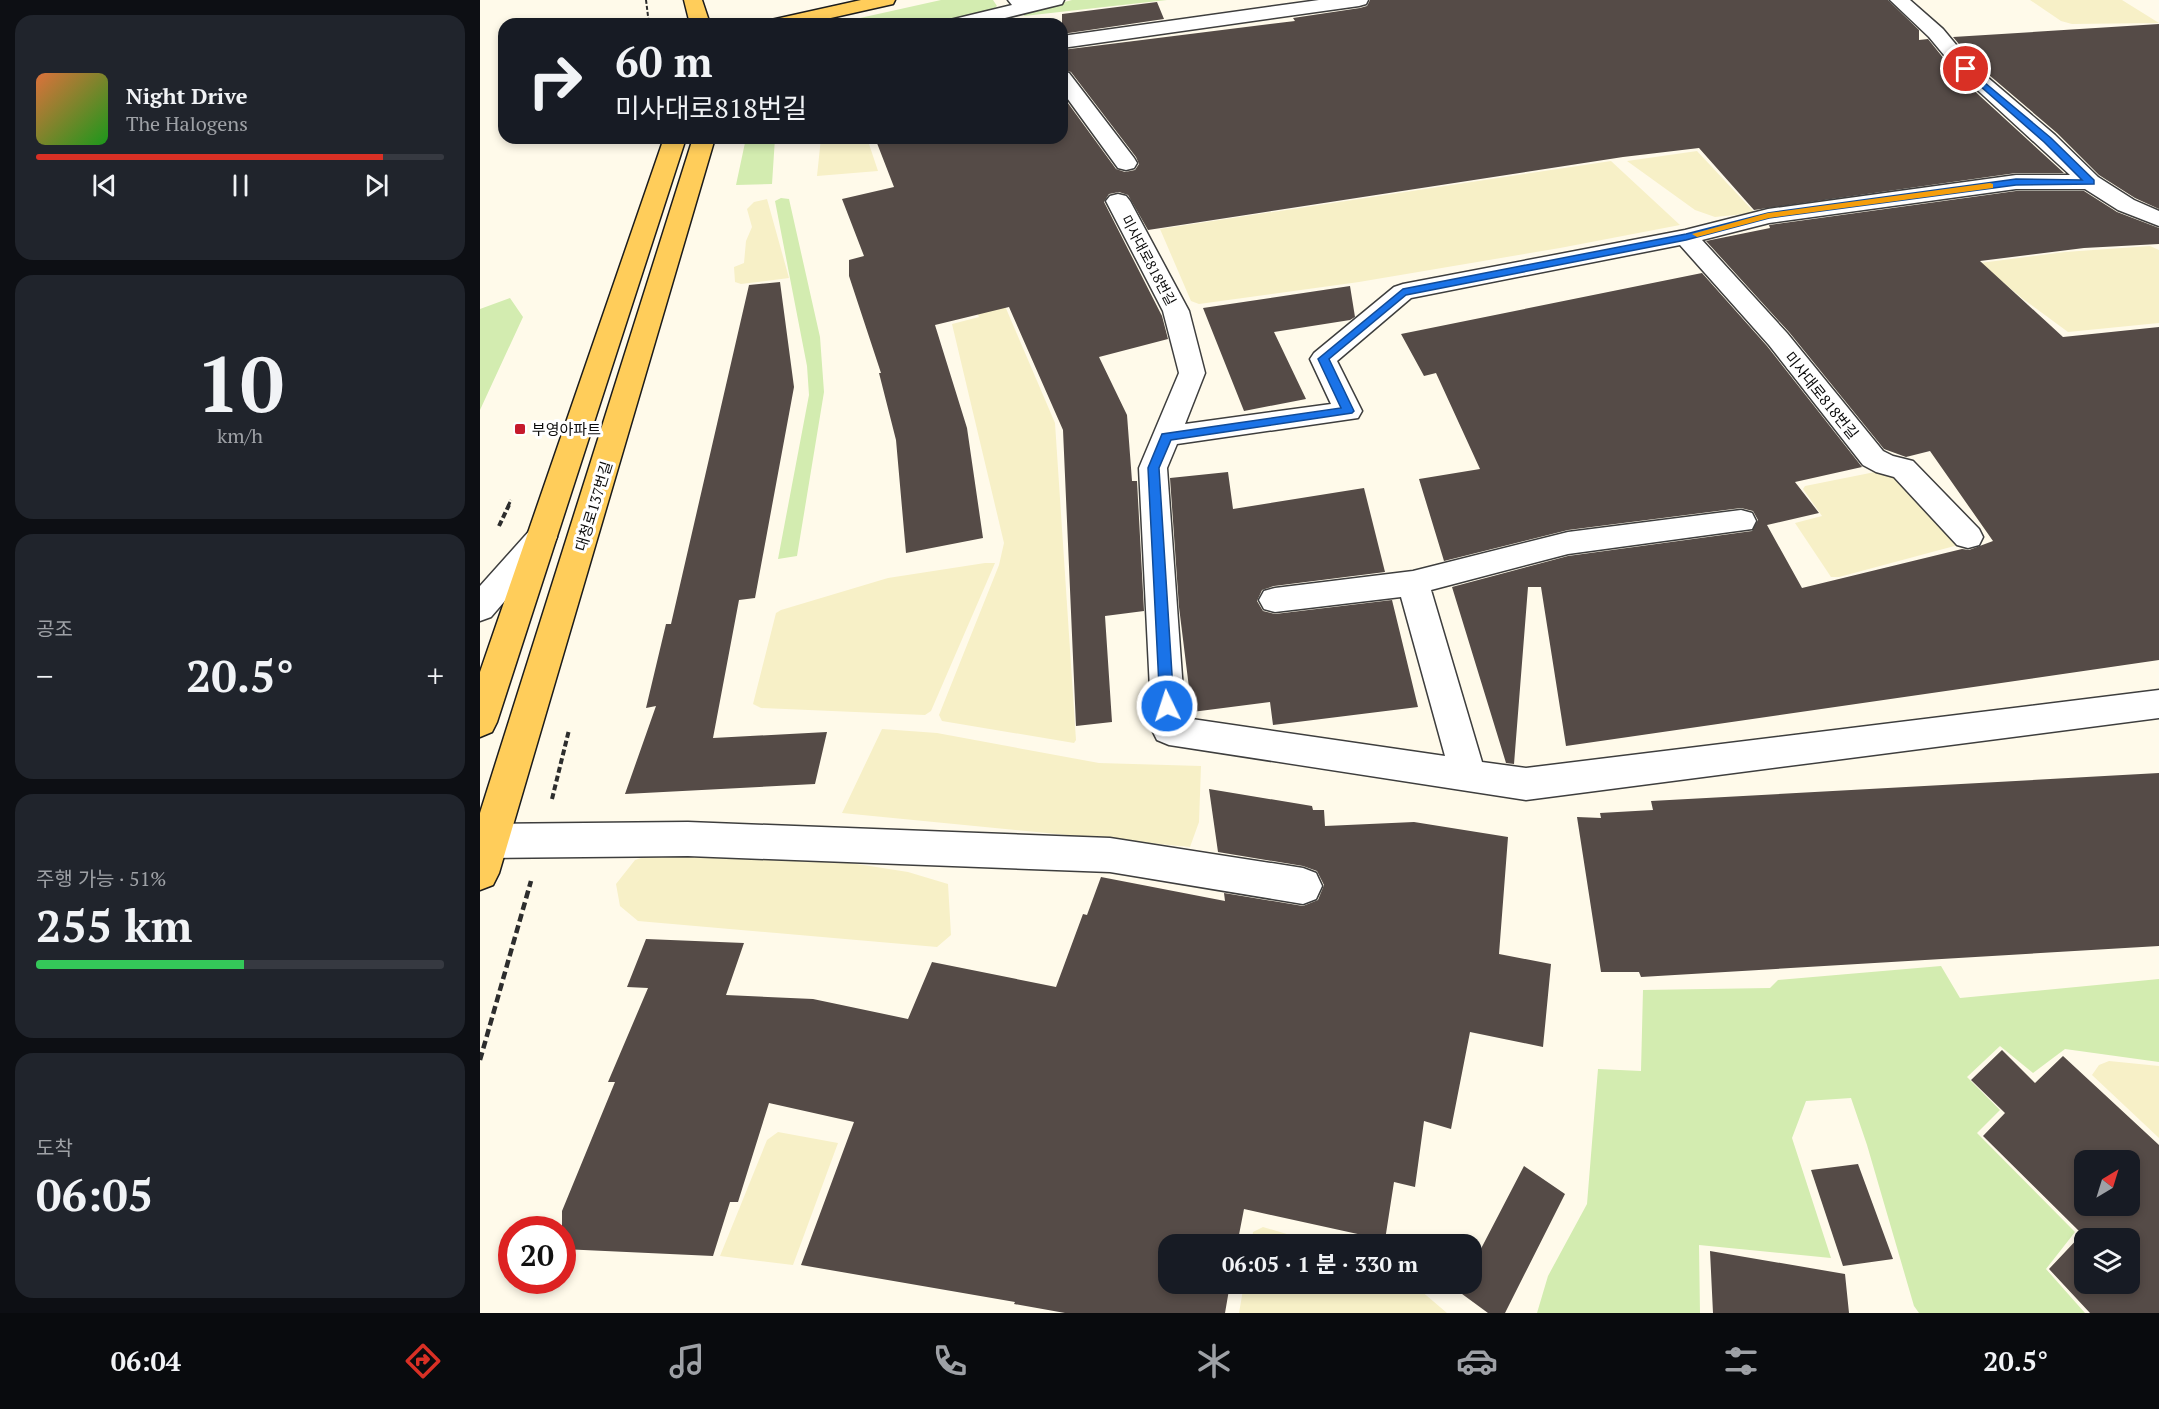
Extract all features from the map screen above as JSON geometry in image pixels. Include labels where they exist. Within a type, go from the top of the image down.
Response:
[{"type":"main road","points":[[693,0],[698,18]]},
{"type":"main road","points":[[805,18],[886,0]]},
{"type":"main road","points":[[480,722],[673,144]]},
{"type":"main road","name":"대청로137번길","points":[[485,857],[702,144]]},
{"type":"lane","points":[[976,18],[1021,4],[1055,0]]},
{"type":"lane","points":[[1068,41],[1359,0]]},
{"type":"lane","points":[[1899,0],[1936,33],[1966,69],[2047,140],[2090,182],[2127,205],[2159,219]]},
{"type":"lane","points":[[1068,85],[1126,163]]},
{"type":"lane","points":[[1166,436],[1348,411],[1323,359],[1403,292],[1686,237],[1768,216],[2016,182],[2090,182]]},
{"type":"lane","name":"미사대로818번길","points":[[1118,201],[1176,311],[1192,373],[1154,468],[1169,730],[1468,776]]},
{"type":"lane","name":"미사대로818번길","points":[[1686,237],[1778,339],[1873,458],[1886,465],[1903,468],[1968,537]]},
{"type":"lane","points":[[1275,600],[1413,583],[1568,543],[1741,521]]},
{"type":"lane","points":[[480,608],[542,537]]},
{"type":"lane","points":[[1413,583],[1468,776],[1526,784],[2159,704]]},
{"type":"lane","points":[[485,857],[688,839],[1110,855],[1303,886]]},
{"type":"path","points":[[646,0],[648,18]]},
{"type":"shaded area","points":[[2030,0],[2122,0],[2159,23],[2072,24],[2061,21]]},
{"type":"shaded area","points":[[820,144],[869,144],[878,171],[817,176]]},
{"type":"shaded area","points":[[1697,151],[1755,213],[1715,217],[1695,210],[1627,161]]},
{"type":"shaded area","points":[[1611,161],[1680,225],[1359,282],[1199,304],[1191,301],[1160,229]]},
{"type":"shaded area","points":[[767,199],[789,278],[741,284],[735,282],[734,267],[744,263],[746,241],[752,227],[747,209],[754,202]]},
{"type":"shaded area","points":[[970,224],[1055,423],[1076,740],[1074,743],[942,721],[939,715],[999,565],[1004,543],[952,324],[979,317],[944,230]]},
{"type":"shaded area","points":[[2150,246],[2159,250],[2159,323],[2068,332],[1980,263],[2065,252]]},
{"type":"shaded area","points":[[1885,470],[1895,471],[1962,544],[1839,577],[1831,577],[1795,523],[1822,516],[1803,489],[1805,486]]},
{"type":"shaded area","points":[[995,563],[931,711],[925,715],[761,708],[753,704],[776,613],[888,578]]},
{"type":"shaded area","points":[[882,729],[937,733],[1099,763],[1201,766],[1199,822],[1190,847],[842,813]]},
{"type":"shaded area","points":[[659,852],[806,856],[908,872],[948,884],[951,935],[937,947],[638,921],[620,906],[616,884],[635,860]]},
{"type":"shaded area","points":[[2109,1061],[2159,1066],[2159,1138],[2092,1075],[2099,1065]]},
{"type":"shaded area","points":[[778,1132],[838,1143],[793,1265],[720,1256],[767,1140]]},
{"type":"shaded area","points":[[1263,1227],[1287,1234],[1253,1234]]},
{"type":"shaded area","points":[[1242,1294],[1425,1294],[1447,1313],[1239,1313]]},
{"type":"green space","points":[[941,0],[993,0],[997,6],[991,11],[963,18],[860,18]]},
{"type":"green space","points":[[1072,0],[1167,0],[1024,16],[1023,13]]},
{"type":"green space","points":[[745,144],[775,144],[772,184],[736,185]]},
{"type":"green space","points":[[781,198],[789,199],[820,337],[824,392],[797,556],[778,559],[809,395],[807,366],[775,201]]},
{"type":"green space","points":[[510,298],[523,317],[480,410],[480,309]]},
{"type":"green space","points":[[1941,966],[1960,998],[2159,979],[2159,1062],[2065,1049],[2033,1073],[2000,1046],[1967,1077],[2000,1110],[1977,1133],[2074,1231],[2046,1269],[2085,1313],[1919,1313],[1914,1306],[1851,1098],[1806,1101],[1792,1138],[1831,1258],[1699,1245],[1700,1313],[1537,1313],[1548,1276],[1587,1204],[1598,1069],[1641,1071],[1643,990],[1770,988],[1778,980]]},
{"type":"building","points":[[1370,0],[1888,0],[1919,30],[1919,40],[1928,39],[1957,75],[2064,173],[2016,173],[1754,210],[1699,148],[1623,157],[1148,230],[1128,195],[1119,192],[1109,194],[1104,202],[1162,316],[1168,339],[1099,357],[1127,415],[1132,481],[1137,481],[1144,611],[1105,616],[1112,722],[1076,726],[1063,430],[1009,307],[935,325],[967,428],[983,538],[906,553],[896,440],[879,373],[881,373],[849,276],[849,260],[864,256],[842,199],[894,187],[877,144],[1068,144],[1068,103],[1116,169],[1125,172],[1135,170],[1139,164],[1136,157],[1068,71],[1068,49],[1295,21],[1293,18],[1367,6]]},
{"type":"building","points":[[1157,2],[1164,19],[1068,33],[1068,18],[1062,18],[1062,14]]},
{"type":"building","points":[[2159,24],[2159,209],[2135,198],[2099,175],[2057,133],[1975,63],[1953,37]]},
{"type":"building","points":[[2016,191],[2084,191],[2117,212],[2159,228],[2159,244],[2084,248],[1980,261],[2063,337],[2159,327],[2159,660],[1566,746],[1541,587],[1528,587],[1514,764],[1506,763],[1452,587],[1568,556],[1752,531],[1758,520],[1753,511],[1741,508],[1568,530],[1444,561],[1419,479],[1480,469],[1436,373],[1424,376],[1401,334],[1702,273],[1767,346],[1862,467],[1795,482],[1819,513],[1767,525],[1802,588],[1962,549],[1969,550],[1993,541],[1930,451],[1906,457],[1884,449],[1789,332],[1706,241],[1770,228],[1769,225]]},
{"type":"building","points":[[780,282],[794,387],[755,598],[739,600],[713,738],[827,732],[815,784],[625,794],[656,706],[646,708],[666,624],[671,624],[749,285]]},
{"type":"building","points":[[1350,286],[1355,317],[1350,320],[1274,332],[1306,399],[1244,411],[1203,308]]},
{"type":"building","points":[[1228,472],[1233,509],[1364,488],[1385,572],[1274,586],[1262,590],[1257,601],[1263,611],[1275,614],[1392,600],[1418,707],[1273,725],[1270,702],[1192,712],[1179,607],[1170,478]]},
{"type":"building","points":[[2159,773],[2159,946],[1641,977],[1639,972],[1601,972],[1577,817],[1601,818],[1600,813],[1653,810],[1651,801]]},
{"type":"building","points":[[1209,789],[1312,806],[1313,810],[1324,810],[1325,826],[1414,822],[1508,837],[1499,954],[1551,964],[1543,1047],[1470,1032],[1451,1129],[1424,1121],[1415,1187],[1394,1182],[1386,1234],[1358,1234],[1244,1209],[1239,1234],[1158,1234],[1158,1294],[1228,1294],[1225,1313],[1065,1313],[1014,1304],[1015,1302],[801,1265],[854,1122],[769,1103],[738,1202],[730,1202],[713,1256],[576,1250],[576,1216],[562,1216],[562,1211],[615,1082],[608,1082],[648,988],[627,987],[646,939],[744,943],[726,995],[813,999],[908,1019],[932,962],[1056,987],[1083,914],[1087,915],[1101,877],[1225,901],[1224,893],[1303,906],[1318,900],[1324,885],[1317,871],[1303,866],[1218,852]]},
{"type":"building","points":[[2002,1050],[2035,1083],[2063,1056],[2159,1145],[2159,1313],[2090,1313],[2049,1269],[2074,1242],[2074,1294],[2140,1294],[2140,1228],[2076,1228],[1983,1136],[2005,1113],[1971,1080]]},
{"type":"building","points":[[1858,1164],[1893,1259],[1843,1266],[1811,1170]]},
{"type":"building","points":[[1524,1166],[1565,1194],[1505,1313],[1488,1313],[1462,1294],[1482,1294],[1482,1247]]},
{"type":"building","points":[[1710,1251],[1845,1274],[1849,1313],[1713,1313]]},
{"type":"slow traffic","points":[[1697,234],[1768,216],[1990,186]]},
{"type":"place","name":"부영아파트","points":[[520,429]]},
{"type":"route","points":[[1167,706],[1154,468],[1166,436],[1348,411],[1323,359],[1403,292],[1686,237],[1768,216],[2016,182],[2090,182],[2047,140],[1966,69]]}]
